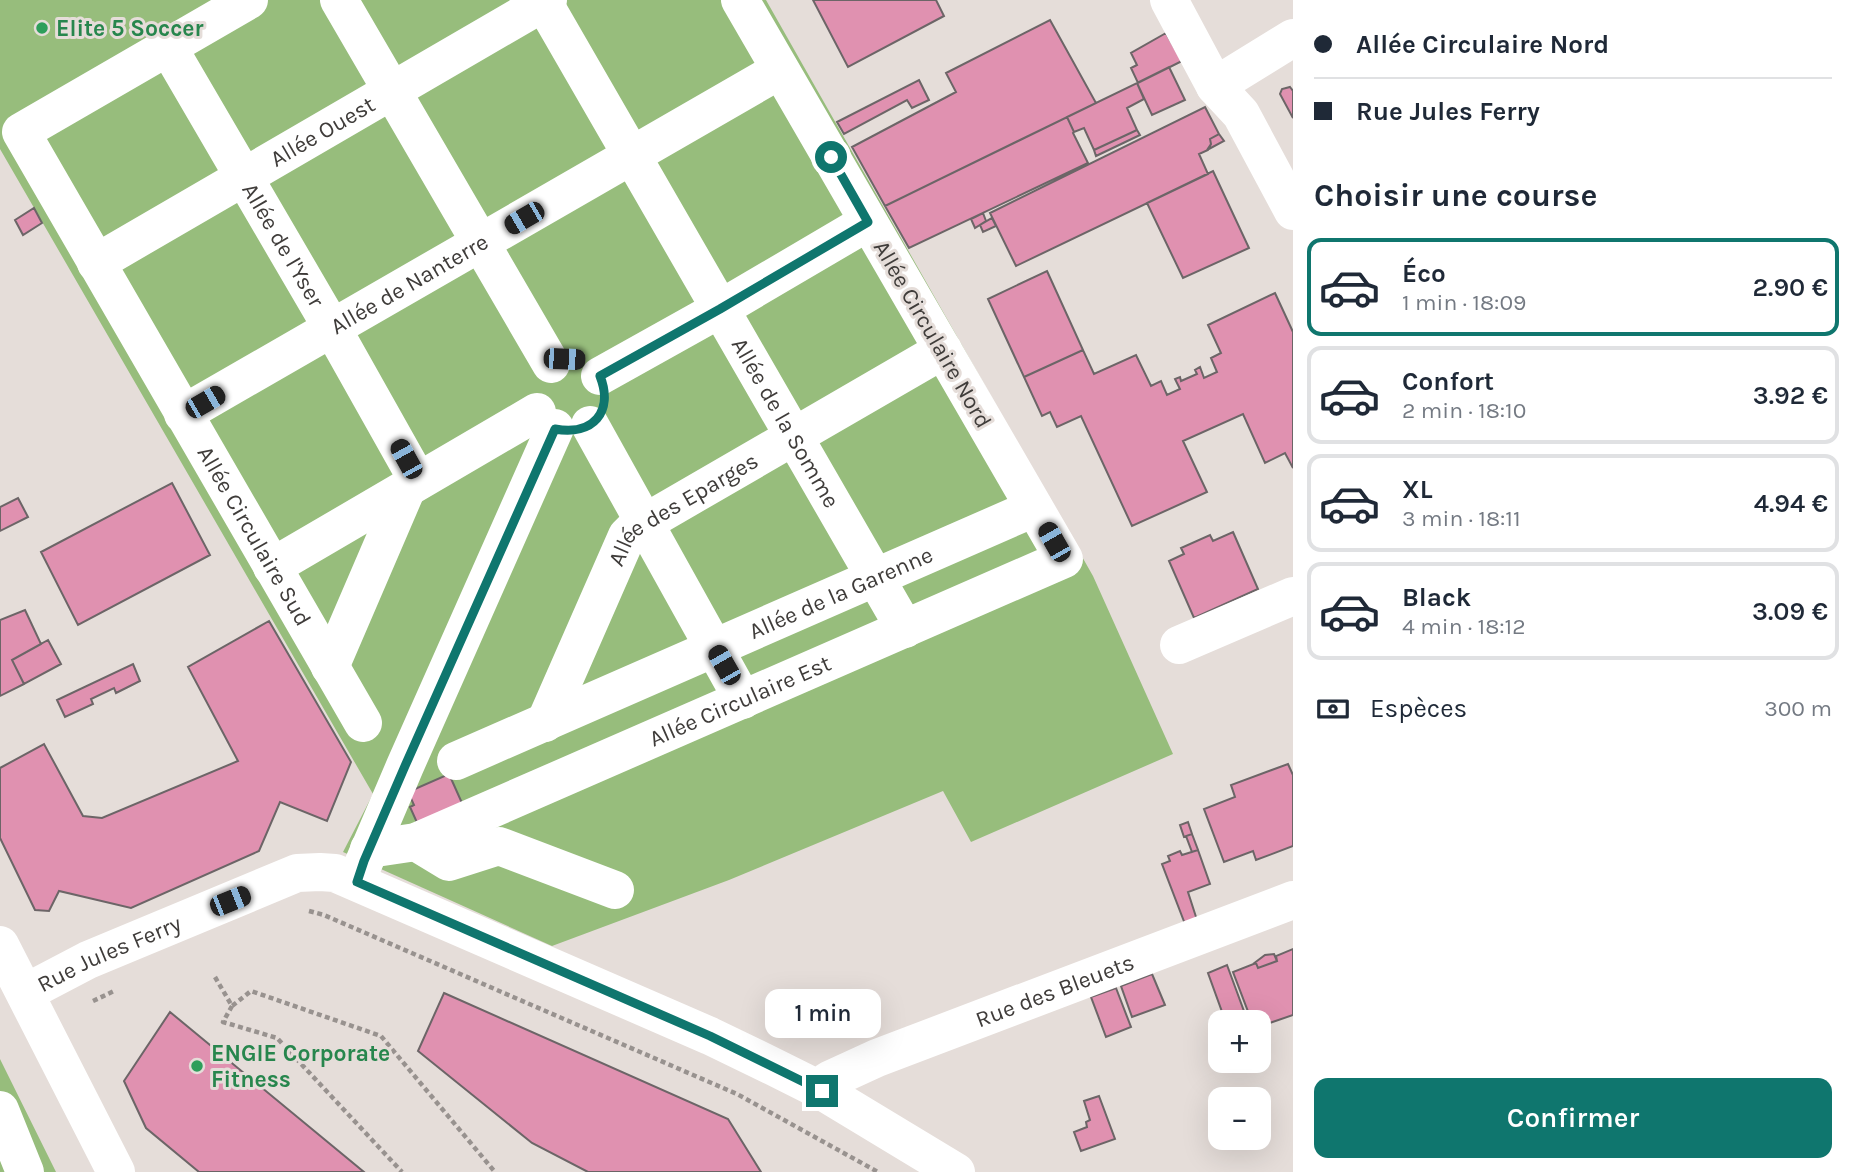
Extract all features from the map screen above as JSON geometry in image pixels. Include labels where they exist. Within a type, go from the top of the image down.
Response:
[{"type":"street","points":[[168,47],[249,0]]},
{"type":"street","points":[[339,0],[551,364]]},
{"type":"street","name":"Allée Circulaire Nord","points":[[740,0],[1064,559]]},
{"type":"street","points":[[1169,0],[1215,86],[1241,114],[1293,211]]},
{"type":"street","name":"Allée Ouest","points":[[96,262],[545,1]]},
{"type":"street","name":"Allée de la Somme","points":[[545,1],[905,629]]},
{"type":"street","points":[[1215,86],[1293,38]]},
{"type":"street","name":"Allée Circulaire Sud","points":[[168,47],[21,132],[363,723]]},
{"type":"street","name":"Allée de l'Yser","points":[[168,47],[332,328],[413,484]]},
{"type":"street","name":"Allée de Nanterre","points":[[183,414],[780,69]]},
{"type":"street","points":[[600,376],[868,222]]},
{"type":"street","name":"Allée des Eparges","points":[[545,723],[627,536],[644,522],[943,350]]},
{"type":"street","points":[[272,567],[413,484],[560,422],[600,415],[605,402],[605,388],[600,376],[590,366],[578,360],[564,359],[551,364],[541,373],[534,385],[533,399],[560,422],[644,522],[743,699]]},
{"type":"street","points":[[363,866],[560,422]]},
{"type":"street","points":[[330,667],[413,484]]},
{"type":"street","name":"Allée de la Garenne","points":[[456,761],[1034,508]]},
{"type":"street","name":"Allée Circulaire Est","points":[[363,866],[1064,559]]},
{"type":"street","points":[[1179,645],[1293,596]]},
{"type":"street","points":[[416,842],[449,862],[499,846],[615,890]]},
{"type":"street","name":"Rue Jules Ferry","points":[[25,992],[88,960],[297,873],[335,873],[363,866],[822,1091],[956,1172]]},
{"type":"street","name":"Rue des Bleuets","points":[[822,1091],[829,1080],[877,1058],[1293,900]]},
{"type":"street","points":[[0,945],[116,1172]]},
{"type":"street","points":[[0,1110],[13,1159]]},
{"type":"path","points":[[300,911],[324,915],[737,1094],[877,1172]]},
{"type":"path","points":[[215,977],[232,1006]]},
{"type":"path","points":[[42,1026],[125,986]]},
{"type":"path","points":[[402,1172],[277,1038],[223,1022],[232,1006],[251,991],[381,1036],[495,1172]]},
{"type":"green space","points":[[0,0],[766,0],[1093,576],[1173,754],[971,842],[943,791],[729,880],[552,946],[343,852],[373,794],[0,149]]},
{"type":"green space","points":[[0,1059],[56,1172],[0,1172]]},
{"type":"building","points":[[813,0],[936,0],[944,16],[848,67]]},
{"type":"building","points":[[1050,20],[1096,103],[885,206],[852,147],[956,92],[946,73]]},
{"type":"building","points":[[1166,33],[1182,61],[1138,83],[1131,68],[1137,65],[1131,53]]},
{"type":"building","points":[[1169,67],[1185,100],[1152,115],[1137,83]]},
{"type":"building","points":[[919,80],[929,100],[912,108],[907,100],[844,134],[837,122]]},
{"type":"building","points":[[1137,83],[1144,99],[1127,108],[1137,130],[1094,150],[1084,128],[1074,132],[1067,117]]},
{"type":"building","points":[[1290,87],[1293,91],[1293,118],[1280,94],[1282,89]]},
{"type":"building","points":[[1205,107],[1219,134],[1210,139],[1208,150],[1199,154],[1208,174],[1016,266],[990,213]]},
{"type":"building","points":[[1067,117],[1088,163],[909,248],[885,206]]},
{"type":"building","points":[[1137,130],[1140,135],[1096,156],[1094,150]]},
{"type":"building","points":[[1219,134],[1224,141],[1207,150],[1211,144],[1210,139]]},
{"type":"building","points":[[1213,171],[1249,248],[1183,278],[1147,203]]},
{"type":"building","points":[[34,208],[42,223],[23,235],[15,220]]},
{"type":"building","points":[[983,213],[986,221],[975,228],[971,219]]},
{"type":"building","points":[[992,218],[996,226],[983,232],[980,225]]},
{"type":"building","points":[[1047,271],[1083,350],[1024,377],[988,299]]},
{"type":"building","points":[[1275,293],[1293,332],[1293,468],[1285,453],[1265,463],[1243,414],[1183,441],[1207,492],[1132,526],[1081,416],[1057,427],[1050,412],[1042,416],[1024,377],[1083,350],[1094,374],[1136,355],[1151,386],[1161,381],[1167,395],[1180,389],[1175,379],[1180,377],[1181,381],[1197,374],[1195,370],[1200,367],[1204,378],[1217,372],[1211,358],[1221,353],[1208,325]]},
{"type":"building","points":[[172,483],[210,555],[78,625],[41,552]]},
{"type":"building","points":[[18,498],[28,517],[0,531],[0,507]]},
{"type":"building","points":[[1233,532],[1258,589],[1194,618],[1169,561],[1184,554],[1181,548],[1210,535],[1213,541]]},
{"type":"building","points":[[25,610],[41,644],[12,660],[24,684],[0,696],[0,620]]},
{"type":"building","points":[[269,621],[351,762],[327,821],[280,802],[259,851],[131,908],[59,891],[49,911],[35,910],[0,838],[0,768],[44,744],[83,816],[102,818],[238,761],[188,667]]},
{"type":"building","points":[[48,640],[61,664],[24,684],[12,660]]},
{"type":"building","points":[[133,664],[140,681],[116,693],[114,688],[91,699],[93,704],[65,717],[57,700]]},
{"type":"building","points":[[1288,764],[1293,775],[1293,846],[1256,860],[1253,851],[1224,862],[1204,809],[1235,797],[1231,785]]},
{"type":"building","points":[[449,774],[466,812],[419,827],[410,807],[414,805],[408,792]]},
{"type":"building","points":[[1188,822],[1192,834],[1184,837],[1180,825]]},
{"type":"building","points":[[1192,834],[1198,850],[1192,852],[1186,836]]},
{"type":"building","points":[[1198,850],[1210,884],[1188,892],[1197,920],[1185,924],[1162,864],[1170,861],[1168,856],[1180,851],[1182,855]]},
{"type":"building","points":[[1293,949],[1293,1015],[1271,1023],[1271,1010],[1247,1010],[1233,972],[1256,963],[1258,968],[1277,961],[1276,956]]},
{"type":"building","points":[[1274,954],[1277,961],[1258,968],[1256,963],[1253,964],[1265,955]]},
{"type":"building","points":[[1227,965],[1244,1010],[1221,1010],[1208,973]]},
{"type":"building","points":[[1152,974],[1165,1005],[1132,1017],[1121,986]]},
{"type":"building","points":[[1116,988],[1131,1027],[1106,1037],[1091,997]]},
{"type":"building","points":[[444,993],[728,1119],[761,1172],[588,1172],[532,1143],[418,1051]]},
{"type":"building","points":[[170,1012],[364,1172],[199,1172],[146,1128],[124,1081]]},
{"type":"building","points":[[1099,1096],[1115,1139],[1081,1151],[1074,1132],[1087,1127],[1086,1122],[1090,1120],[1084,1101]]},
{"type":"place","name":"Elite 5 Soccer","points":[[42,28]]},
{"type":"place","name":"ENGIE Corporate Fitness","points":[[197,1066]]},
{"type":"route","points":[[822,1091],[710,1036],[357,882],[405,766],[555,429],[579,430],[590,425],[600,415],[605,402],[605,388],[600,376],[868,222],[831,157]]}]
